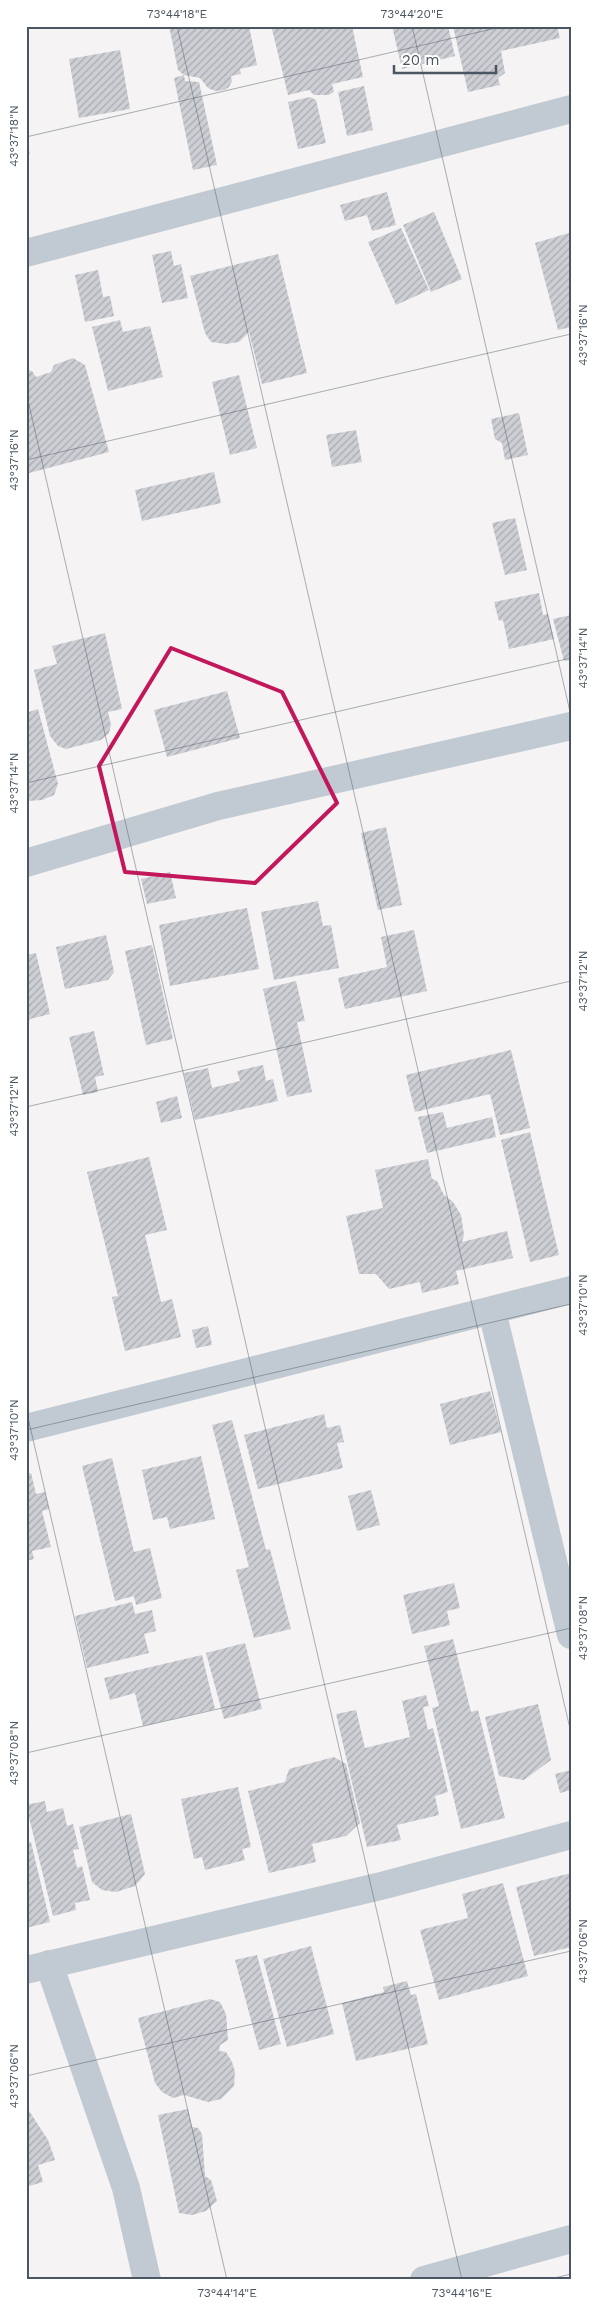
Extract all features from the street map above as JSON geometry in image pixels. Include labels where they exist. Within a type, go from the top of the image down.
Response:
[{"type":"street","points":[[26,253],[571,109]]},
{"type":"street","points":[[26,863],[218,806],[571,726]]},
{"type":"street","points":[[26,1428],[571,1290]]},
{"type":"street","points":[[492,1311],[571,1635]]},
{"type":"street","points":[[147,2280],[126,2188],[38,1967],[385,1885],[571,1835]]},
{"type":"street","points":[[424,2280],[571,2239]]},
{"type":"highlighted area","points":[[171,648],[282,692],[337,803],[255,883],[125,872],[99,766]]},
{"type":"building","points":[[169,26],[249,26],[257,65],[240,69],[241,74],[231,76],[232,81],[229,87],[224,90],[215,91],[208,88],[200,78],[184,75],[178,70]]},
{"type":"building","points":[[283,26],[352,26],[363,77],[332,84],[334,92],[329,95],[314,95],[309,90],[288,95],[272,29]]},
{"type":"building","points":[[392,26],[448,26],[455,56],[402,69]]},
{"type":"building","points":[[453,26],[557,26],[560,38],[501,51],[505,73],[498,78],[500,85],[468,92]]},
{"type":"building","points":[[120,50],[130,109],[79,118],[69,59]]},
{"type":"building","points":[[184,75],[185,81],[199,82],[217,165],[193,170],[174,78]]},
{"type":"building","points":[[364,86],[373,130],[347,136],[338,92]]},
{"type":"building","points":[[310,97],[316,100],[326,143],[298,149],[288,102]]},
{"type":"building","points":[[26,139],[30,154],[26,155]]},
{"type":"building","points":[[387,192],[396,225],[372,231],[367,215],[345,221],[340,205]]},
{"type":"building","points":[[434,212],[462,279],[431,292],[403,225]]},
{"type":"building","points":[[401,228],[429,290],[396,305],[368,242]]},
{"type":"building","points":[[569,233],[571,327],[558,330],[535,243]]},
{"type":"building","points":[[171,251],[174,266],[181,264],[188,298],[162,303],[152,255]]},
{"type":"building","points":[[278,254],[307,373],[262,384],[249,332],[239,342],[226,344],[211,342],[205,333],[190,276]]},
{"type":"building","points":[[98,270],[103,297],[110,296],[114,316],[85,322],[75,275]]},
{"type":"building","points":[[120,320],[123,332],[150,326],[163,377],[108,391],[92,327]]},
{"type":"building","points":[[73,358],[85,365],[109,452],[29,473],[26,463],[26,370],[32,371],[36,377],[51,372],[54,365]]},
{"type":"building","points":[[239,375],[257,448],[230,455],[212,382]]},
{"type":"building","points":[[519,413],[528,455],[505,460],[502,443],[495,439],[491,419]]},
{"type":"building","points":[[356,430],[362,462],[332,467],[326,435]]},
{"type":"building","points":[[214,472],[221,503],[142,521],[135,490]]},
{"type":"building","points":[[515,518],[527,570],[505,575],[492,523]]},
{"type":"building","points":[[539,593],[543,615],[548,614],[554,639],[509,649],[503,620],[499,621],[494,602]]},
{"type":"building","points":[[571,615],[571,660],[564,661],[553,619]]},
{"type":"building","points":[[105,633],[122,709],[108,712],[111,725],[109,733],[101,740],[66,749],[58,746],[50,736],[34,670],[57,664],[52,646]]},
{"type":"building","points":[[227,691],[240,738],[167,757],[154,710]]},
{"type":"building","points":[[38,709],[58,784],[54,795],[42,800],[27,801],[26,713]]},
{"type":"building","points":[[386,827],[402,905],[378,910],[361,833]]},
{"type":"building","points":[[170,872],[176,898],[147,904],[141,879]]},
{"type":"building","points":[[318,901],[323,926],[331,925],[339,968],[274,980],[261,912]]},
{"type":"building","points":[[247,908],[259,969],[170,986],[159,925]]},
{"type":"building","points":[[414,930],[427,991],[345,1009],[338,978],[387,967],[381,937]]},
{"type":"building","points":[[106,935],[114,972],[108,980],[65,989],[56,947]]},
{"type":"building","points":[[152,945],[173,1039],[146,1045],[125,951]]},
{"type":"building","points":[[36,953],[50,1014],[30,1019],[26,1027],[26,955]]},
{"type":"building","points":[[296,981],[305,1021],[297,1022],[312,1092],[287,1097],[263,989]]},
{"type":"building","points":[[94,1031],[104,1075],[95,1077],[98,1092],[83,1095],[69,1037]]},
{"type":"building","points":[[511,1050],[530,1128],[500,1135],[490,1094],[415,1112],[406,1075]]},
{"type":"building","points":[[263,1065],[266,1081],[273,1079],[278,1101],[195,1120],[184,1073],[208,1068],[212,1088],[240,1081],[237,1071]]},
{"type":"building","points":[[177,1096],[182,1118],[161,1123],[156,1102]]},
{"type":"building","points":[[443,1112],[447,1128],[492,1117],[496,1137],[427,1153],[418,1117]]},
{"type":"building","points":[[530,1132],[559,1255],[530,1262],[501,1140]]},
{"type":"building","points":[[149,1157],[167,1230],[145,1235],[161,1302],[172,1299],[181,1337],[125,1351],[112,1297],[118,1296],[87,1172]]},
{"type":"building","points":[[428,1159],[432,1179],[437,1181],[444,1195],[453,1202],[461,1215],[464,1235],[462,1242],[507,1231],[513,1258],[456,1271],[459,1284],[422,1293],[420,1282],[389,1289],[376,1274],[359,1274],[346,1216],[383,1208],[375,1170]]},
{"type":"building","points":[[208,1326],[212,1345],[196,1348],[192,1330]]},
{"type":"building","points":[[490,1391],[501,1432],[450,1445],[440,1404]]},
{"type":"building","points":[[324,1414],[327,1428],[340,1425],[344,1442],[337,1443],[343,1468],[258,1489],[244,1435]]},
{"type":"building","points":[[232,1420],[266,1550],[270,1549],[291,1629],[254,1638],[236,1570],[249,1567],[212,1425]]},
{"type":"building","points":[[201,1456],[215,1519],[170,1529],[167,1517],[153,1520],[142,1470]]},
{"type":"building","points":[[112,1458],[134,1552],[150,1548],[162,1598],[136,1605],[134,1596],[115,1601],[82,1466]]},
{"type":"building","points":[[31,1473],[36,1494],[45,1492],[49,1509],[42,1511],[51,1547],[32,1551],[34,1559],[26,1561],[26,1474]]},
{"type":"building","points":[[371,1490],[380,1525],[357,1531],[348,1496]]},
{"type":"building","points":[[454,1583],[460,1608],[447,1611],[450,1625],[412,1634],[403,1595]]},
{"type":"building","points":[[132,1602],[135,1614],[152,1610],[156,1631],[144,1634],[149,1653],[87,1668],[75,1616]]},
{"type":"building","points":[[453,1639],[471,1712],[478,1710],[505,1818],[461,1829],[432,1708],[439,1706],[424,1646]]},
{"type":"building","points":[[245,1643],[262,1709],[224,1719],[206,1653]]},
{"type":"building","points":[[202,1655],[215,1709],[143,1726],[135,1693],[110,1700],[104,1678]]},
{"type":"building","points":[[426,1695],[429,1706],[423,1707],[428,1730],[433,1728],[448,1792],[435,1796],[439,1815],[397,1825],[401,1840],[367,1847],[336,1714],[356,1710],[365,1748],[410,1737],[402,1701]]},
{"type":"building","points":[[538,1704],[551,1760],[524,1780],[499,1776],[485,1717]]},
{"type":"building","points":[[334,1757],[346,1764],[360,1823],[346,1836],[312,1844],[316,1862],[269,1873],[248,1791],[285,1782],[289,1769]]},
{"type":"building","points":[[571,1770],[571,1790],[560,1793],[555,1774]]},
{"type":"building","points":[[238,1787],[251,1847],[242,1849],[245,1860],[205,1870],[202,1857],[194,1859],[181,1799]]},
{"type":"building","points":[[45,1801],[47,1812],[63,1808],[67,1826],[73,1824],[79,1849],[73,1850],[77,1868],[82,1866],[90,1900],[75,1903],[76,1910],[53,1916],[26,1805]]},
{"type":"building","points":[[131,1814],[145,1874],[135,1886],[116,1892],[102,1890],[92,1882],[79,1827]]},
{"type":"building","points":[[31,1842],[50,1922],[26,1928],[26,1843]]},
{"type":"building","points":[[571,1873],[571,1947],[534,1956],[516,1887]]},
{"type":"building","points":[[503,1883],[528,1976],[439,2000],[420,1930],[468,1918],[462,1894]]},
{"type":"building","points":[[311,1946],[334,2034],[287,2047],[263,1959]]},
{"type":"building","points":[[257,1955],[281,2044],[259,2050],[235,1960]]},
{"type":"building","points":[[407,1981],[411,1995],[416,1994],[428,2044],[356,2061],[342,2003],[384,1992],[383,1987]]},
{"type":"building","points":[[210,1999],[220,2002],[226,2014],[228,2040],[220,2045],[219,2051],[226,2052],[232,2062],[235,2072],[234,2086],[221,2099],[208,2102],[184,2095],[173,2098],[162,2092],[155,2083],[138,2018]]},
{"type":"building","points":[[26,2106],[48,2140],[55,2160],[38,2165],[43,2182],[26,2187]]},
{"type":"building","points":[[188,2109],[192,2127],[198,2128],[202,2134],[205,2176],[211,2180],[217,2201],[206,2211],[192,2215],[179,2213],[158,2115]]}]
